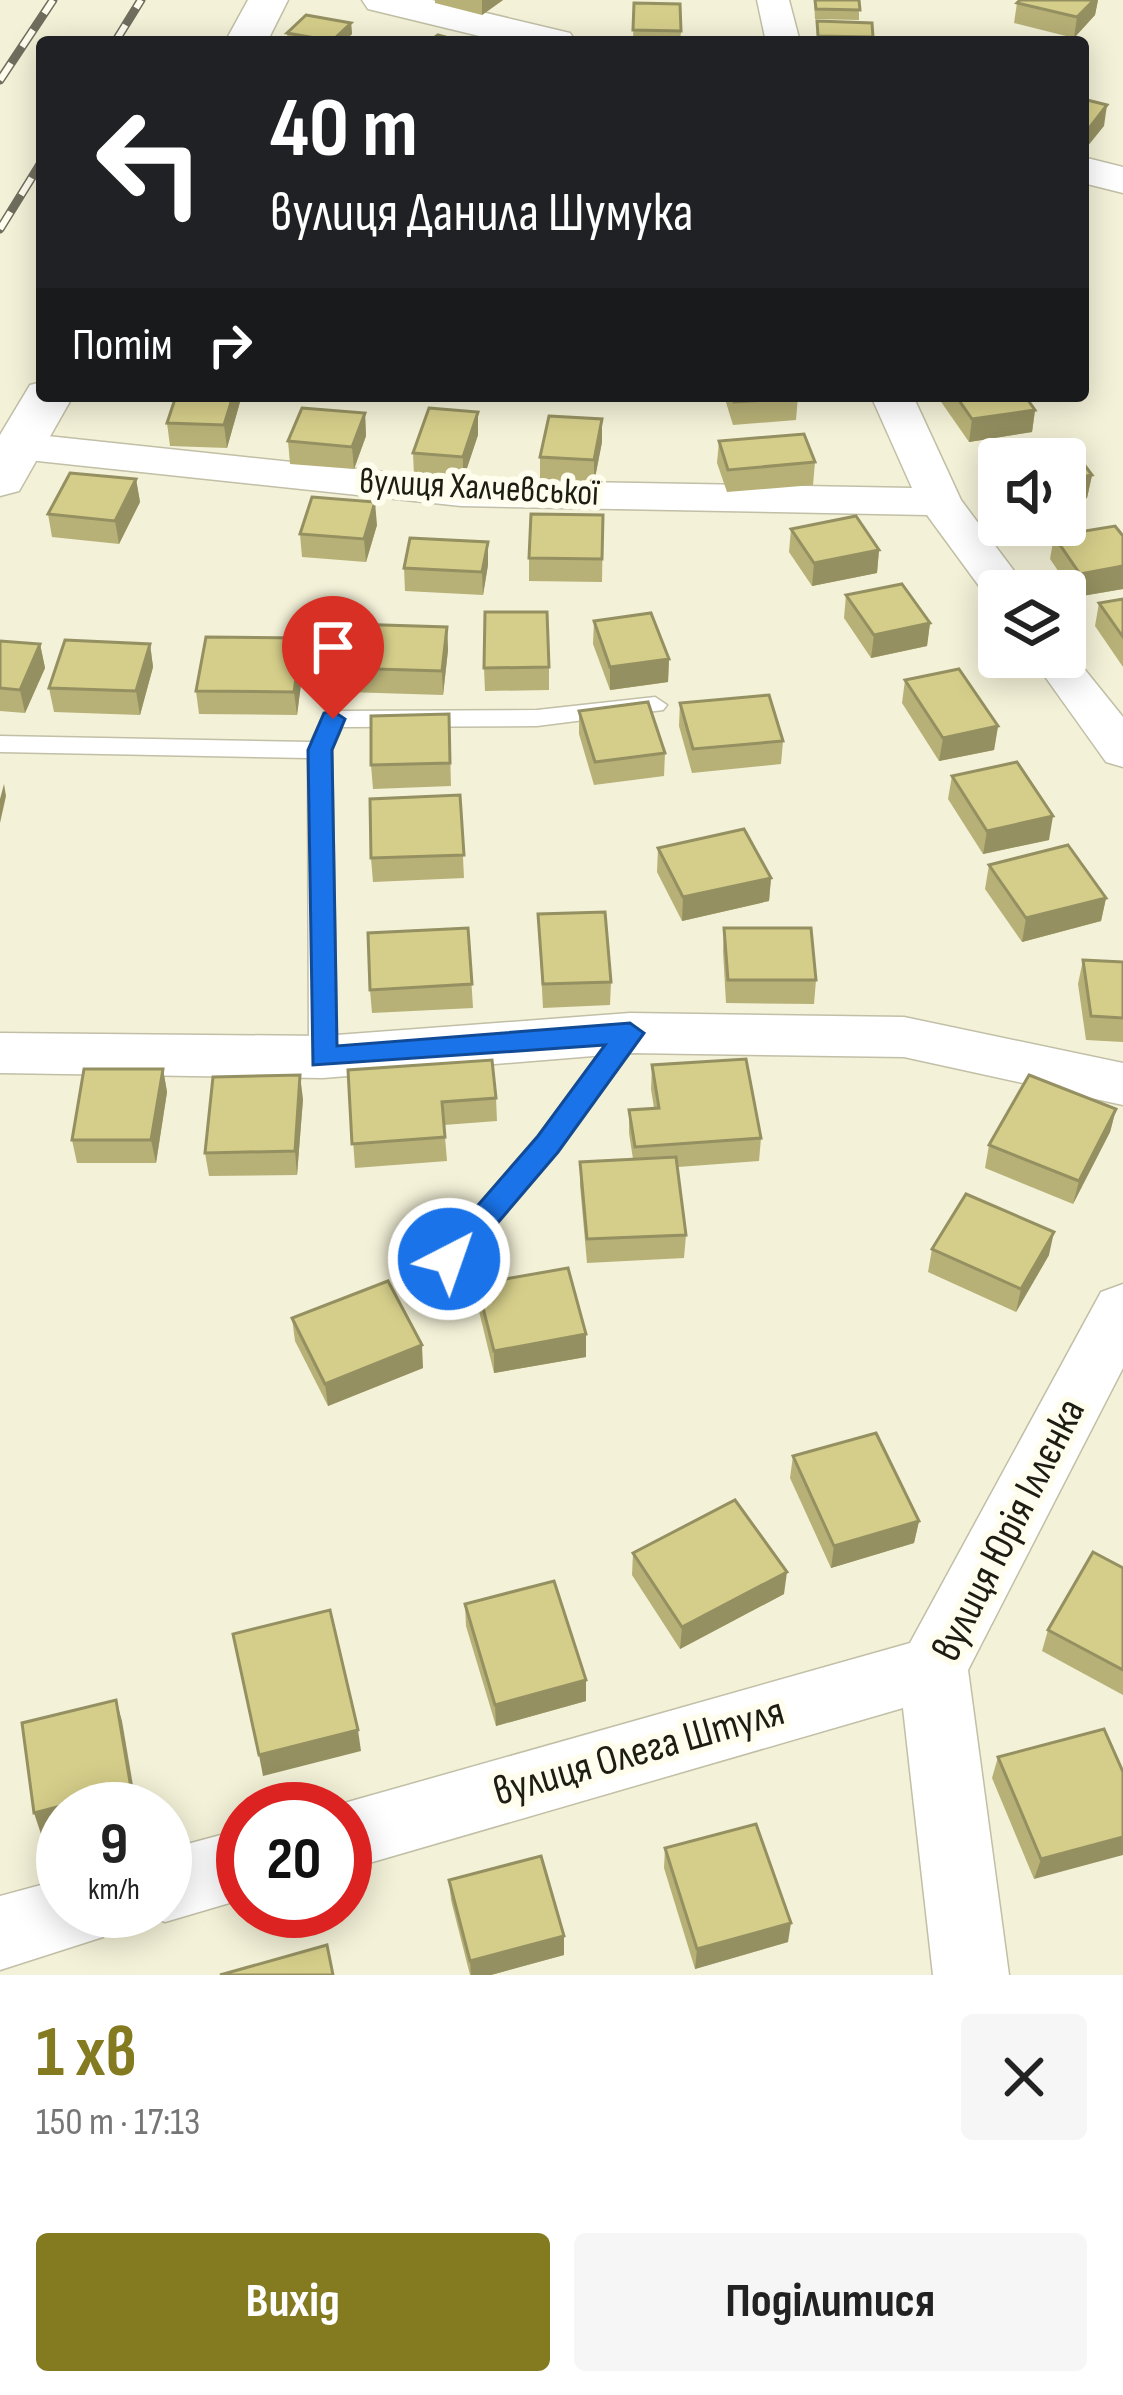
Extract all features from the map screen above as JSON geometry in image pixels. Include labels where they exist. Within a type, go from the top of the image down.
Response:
[{"type":"street","points":[[249,36],[268,0]]},
{"type":"street","points":[[382,0],[530,36]]},
{"type":"street","points":[[773,0],[782,36]]},
{"type":"street","points":[[1089,172],[1123,180]]},
{"type":"street","points":[[10,463],[46,402]]},
{"type":"street","points":[[895,402],[940,502],[990,570]]},
{"type":"street","name":"вулиця Халчевської","points":[[10,463],[461,493],[940,502]]},
{"type":"street","points":[[1069,678],[1123,751]]},
{"type":"street","points":[[0,1053],[323,1058],[630,1033],[904,1037],[1123,1084]]},
{"type":"street","name":"вулиця Юрія Іллєнка","points":[[970,1975],[933,1668],[1123,1310]]},
{"type":"street","name":"вулиця Олега Штуля","points":[[372,1827],[933,1668]]},
{"type":"street","points":[[0,1933],[36,1923]]},
{"type":"lane","points":[[323,1058],[320,750],[333,719],[537,718],[655,705]]},
{"type":"lane","points":[[0,744],[320,750]]},
{"type":"lane","points":[[449,1259],[548,1144],[630,1033]]},
{"type":"building","points":[[815,0],[859,0],[860,10],[816,9]]},
{"type":"building","points":[[1094,0],[1077,17],[1017,3]]},
{"type":"building","points":[[634,3],[680,4],[681,31],[633,30]]},
{"type":"building","points":[[306,15],[351,23],[337,36],[287,33]]},
{"type":"building","points":[[817,21],[872,23],[873,36],[818,36]]},
{"type":"building","points":[[1089,100],[1107,105],[1089,128]]},
{"type":"building","points":[[174,402],[231,402],[224,425],[167,423]]},
{"type":"building","points":[[960,402],[1029,402],[1035,410],[972,419]]},
{"type":"building","points":[[302,408],[365,413],[352,447],[288,441]]},
{"type":"building","points":[[429,408],[478,412],[463,457],[413,453]]},
{"type":"building","points":[[549,416],[602,419],[594,460],[540,457]]},
{"type":"building","points":[[804,434],[815,462],[728,470],[719,441]]},
{"type":"building","points":[[70,473],[136,479],[115,521],[48,514]]},
{"type":"building","points":[[312,497],[375,502],[364,539],[300,534]]},
{"type":"building","points":[[531,514],[603,515],[602,559],[529,558]]},
{"type":"building","points":[[856,516],[879,550],[814,563],[791,529]]},
{"type":"building","points":[[1115,526],[1123,536],[1123,566],[1086,573],[1077,570],[1061,546],[1086,546],[1086,531]]},
{"type":"building","points":[[410,538],[488,542],[482,572],[404,568]]},
{"type":"building","points":[[902,584],[930,623],[874,635],[846,595]]},
{"type":"building","points":[[1123,599],[1123,637],[1099,603]]},
{"type":"building","points":[[485,612],[547,612],[549,667],[484,668]]},
{"type":"building","points":[[651,613],[669,659],[610,667],[594,621]]},
{"type":"building","points":[[351,624],[447,627],[442,671],[344,668]]},
{"type":"building","points":[[206,637],[302,638],[294,692],[196,691]]},
{"type":"building","points":[[65,640],[150,644],[136,691],[49,688]]},
{"type":"building","points":[[0,641],[40,644],[20,690],[0,688]]},
{"type":"building","points":[[959,669],[998,726],[943,738],[905,680]]},
{"type":"building","points":[[769,695],[783,741],[693,749],[680,703]]},
{"type":"building","points":[[648,702],[665,753],[595,762],[579,711]]},
{"type":"building","points":[[449,714],[450,763],[371,765],[371,716]]},
{"type":"building","points":[[1017,762],[1053,816],[987,831],[952,776]]},
{"type":"building","points":[[460,795],[464,855],[371,858],[370,799]]},
{"type":"building","points":[[744,829],[771,878],[683,897],[658,848]]},
{"type":"building","points":[[1068,845],[1106,898],[1026,918],[989,865]]},
{"type":"building","points":[[605,912],[611,982],[543,984],[538,914]]},
{"type":"building","points":[[468,928],[472,984],[370,990],[368,933]]},
{"type":"building","points":[[724,928],[811,928],[816,980],[728,980]]},
{"type":"building","points":[[1083,960],[1123,962],[1123,1018],[1091,1016]]},
{"type":"building","points":[[746,1059],[761,1138],[635,1147],[629,1110],[659,1108],[652,1065]]},
{"type":"building","points":[[492,1060],[496,1098],[442,1102],[445,1137],[352,1144],[348,1070]]},
{"type":"building","points":[[84,1069],[163,1069],[151,1140],[72,1140]]},
{"type":"building","points":[[300,1075],[295,1151],[205,1153],[213,1077]]},
{"type":"building","points":[[1029,1075],[1116,1109],[1079,1181],[989,1145]]},
{"type":"building","points":[[676,1157],[686,1235],[587,1239],[580,1162]]},
{"type":"building","points":[[966,1194],[1054,1232],[1021,1289],[932,1249]]},
{"type":"building","points":[[568,1268],[586,1334],[494,1351],[477,1284]]},
{"type":"building","points":[[388,1281],[422,1345],[325,1384],[292,1318]]},
{"type":"building","points":[[876,1433],[919,1521],[834,1546],[793,1456]]},
{"type":"building","points":[[735,1500],[787,1572],[682,1627],[633,1553]]},
{"type":"building","points":[[1093,1552],[1123,1568],[1123,1670],[1048,1630]]},
{"type":"building","points":[[554,1581],[586,1680],[495,1705],[465,1604]]},
{"type":"building","points":[[330,1610],[358,1730],[259,1755],[233,1634]]},
{"type":"building","points":[[116,1700],[130,1782],[36,1782],[34,1813],[22,1723]]},
{"type":"building","points":[[1104,1729],[1123,1772],[1123,1837],[1041,1859],[998,1757]]},
{"type":"building","points":[[756,1824],[791,1923],[697,1949],[665,1848]]},
{"type":"building","points":[[541,1856],[564,1936],[470,1961],[449,1880]]},
{"type":"building","points":[[327,1945],[333,1975],[220,1975]]},
{"type":"railway","points":[[0,80],[53,0]]},
{"type":"railway","points":[[119,36],[141,0]]},
{"type":"railway","points":[[0,229],[36,171]]},
{"type":"route","points":[[333,719],[320,750],[323,1058],[630,1033],[548,1144],[449,1259]]}]
